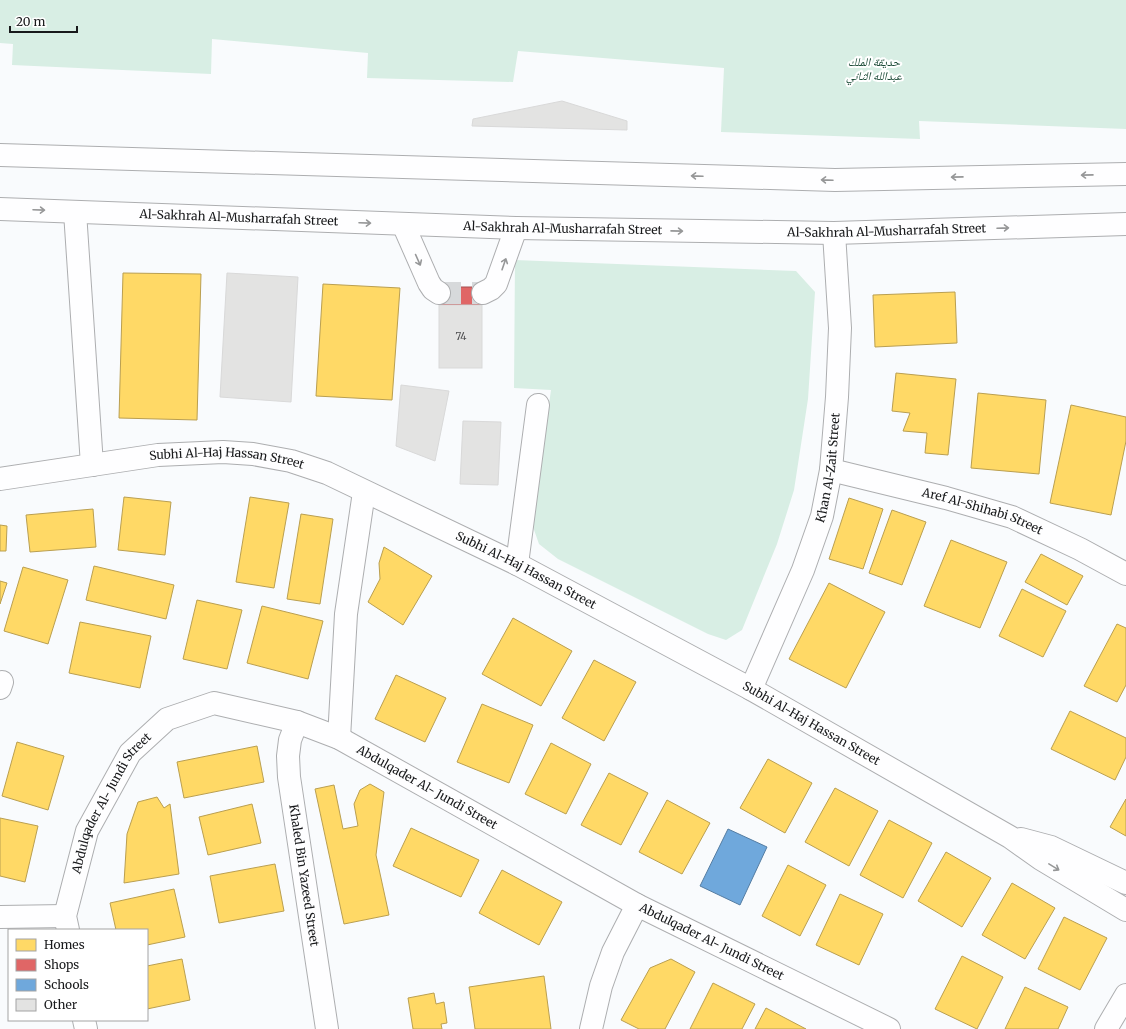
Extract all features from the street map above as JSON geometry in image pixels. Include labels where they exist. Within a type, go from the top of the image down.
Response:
[{"type":"street","points":[[0,155],[835,180],[1126,174]]},
{"type":"street","name":"Al-Sakhrah Al-Musharrafah Street","points":[[0,209],[516,228],[834,233],[1126,224]]},
{"type":"street","points":[[75,212],[92,465]]},
{"type":"street","points":[[403,224],[429,283],[433,289],[439,293]]},
{"type":"street","points":[[483,293],[491,289],[496,284],[516,228]]},
{"type":"street","name":"Khan Al-Zait Street","points":[[751,689],[803,570],[822,516],[831,470],[837,396],[840,328],[834,233]]},
{"type":"street","points":[[517,564],[538,405]]},
{"type":"street","name":"Subhi Al-Haj Hassan Street","points":[[0,479],[158,455],[222,452],[254,454],[291,461],[327,473],[517,564],[751,689],[1010,836],[1041,858],[1126,910]]},
{"type":"street","name":"Aref Al-Shihabi Street","points":[[831,470],[946,498],[1012,517],[1080,548],[1126,574]]},
{"type":"street","points":[[339,738],[346,614],[364,492]]},
{"type":"street","name":"Abdulqader Al- Jundi Street","points":[[67,923],[87,831],[130,753],[167,719],[214,703],[297,722],[339,738],[637,905],[889,1029]]},
{"type":"street","name":"Khaled Bin Yazeed Street","points":[[297,722],[290,740],[288,756],[289,777],[327,1029]]},
{"type":"street","name":"Subhi Al-Haj Hassan Street","points":[[1010,836],[1051,847],[1126,883]]},
{"type":"street","points":[[591,1029],[601,986],[613,952],[637,905]]},
{"type":"street","points":[[0,917],[67,923]]},
{"type":"street","points":[[1106,1029],[1125,998]]},
{"type":"green space","name":"حديقة الملك عبدالله الثاني","points":[[0,0],[1126,0],[1126,129],[919,121],[920,139],[721,132],[724,68],[518,51],[513,82],[367,78],[368,53],[212,39],[211,74],[12,65],[13,44],[0,43]]},
{"type":"green space","points":[[515,260],[796,271],[815,292],[808,399],[794,490],[777,544],[742,630],[726,640],[708,634],[558,559],[539,544],[532,524],[551,390],[514,388]]},
{"type":"building: Homes","points":[[123,273],[201,274],[197,420],[119,418]]},
{"type":"building: Homes","points":[[323,284],[400,288],[392,400],[316,396]]},
{"type":"building: Homes","points":[[955,292],[957,343],[875,347],[873,295]]},
{"type":"building: Homes","points":[[896,373],[956,379],[948,455],[925,453],[927,433],[903,431],[910,413],[892,411]]},
{"type":"building: Homes","points":[[978,393],[1046,400],[1039,474],[971,468]]},
{"type":"building: Homes","points":[[1071,405],[1126,417],[1126,441],[1111,515],[1050,503]]},
{"type":"building: Homes","points":[[124,497],[171,502],[165,555],[118,550]]},
{"type":"building: Homes","points":[[250,497],[289,503],[274,588],[236,582]]},
{"type":"building: Homes","points":[[849,498],[883,509],[863,569],[829,559]]},
{"type":"building: Homes","points":[[93,509],[96,547],[30,552],[26,515]]},
{"type":"building: Homes","points":[[892,510],[926,522],[902,585],[869,573]]},
{"type":"building: Homes","points":[[301,514],[333,519],[320,604],[287,599]]},
{"type":"building: Homes","points":[[0,525],[7,526],[6,551],[0,551]]},
{"type":"building: Homes","points":[[951,540],[1007,562],[980,628],[924,606]]},
{"type":"building: Homes","points":[[384,547],[432,576],[403,625],[368,602],[380,579],[379,563]]},
{"type":"building: Homes","points":[[1041,554],[1083,576],[1067,605],[1025,582]]},
{"type":"building: Homes","points":[[94,566],[174,585],[166,619],[86,600]]},
{"type":"building: Homes","points":[[23,567],[68,580],[48,644],[4,631]]},
{"type":"building: Homes","points":[[0,581],[7,583],[0,604]]},
{"type":"building: Homes","points":[[829,583],[885,612],[846,688],[789,659]]},
{"type":"building: Homes","points":[[1022,589],[1066,611],[1043,657],[999,636]]},
{"type":"building: Homes","points":[[197,600],[242,610],[227,669],[183,659]]},
{"type":"building: Homes","points":[[262,606],[323,621],[308,679],[247,663]]},
{"type":"building: Homes","points":[[513,618],[572,651],[541,706],[482,674]]},
{"type":"building: Homes","points":[[80,622],[151,636],[140,688],[69,673]]},
{"type":"building: Homes","points":[[1117,624],[1126,628],[1126,685],[1117,702],[1084,686]]},
{"type":"building: Homes","points":[[594,660],[636,682],[604,741],[562,718]]},
{"type":"building: Homes","points":[[396,675],[446,698],[425,742],[375,719]]},
{"type":"building: Homes","points":[[482,704],[533,725],[509,783],[457,762]]},
{"type":"building: Homes","points":[[1070,711],[1126,738],[1126,757],[1115,780],[1051,749]]},
{"type":"building: Homes","points":[[17,742],[64,756],[48,810],[2,796]]},
{"type":"building: Homes","points":[[551,743],[591,764],[566,814],[525,794]]},
{"type":"building: Homes","points":[[257,746],[264,782],[184,798],[177,762]]},
{"type":"building: Homes","points":[[768,759],[812,783],[785,833],[740,808]]},
{"type":"building: Homes","points":[[609,773],[648,793],[621,845],[581,825]]},
{"type":"building: Homes","points":[[370,784],[384,792],[376,855],[389,915],[344,924],[315,789],[334,785],[343,829],[358,826],[354,804],[360,790]]},
{"type":"building: Homes","points":[[835,788],[878,811],[849,866],[805,842]]},
{"type":"building: Homes","points":[[157,797],[164,808],[170,804],[179,874],[124,883],[127,834],[138,802]]},
{"type":"building: Homes","points":[[1126,799],[1126,836],[1110,827]]},
{"type":"building: Homes","points":[[667,800],[710,823],[682,874],[639,852]]},
{"type":"building: Homes","points":[[252,804],[261,843],[208,855],[199,817]]},
{"type":"building: Homes","points":[[0,818],[38,826],[25,882],[0,876]]},
{"type":"building: Homes","points":[[889,820],[932,843],[903,898],[860,875]]},
{"type":"building: Homes","points":[[411,828],[479,860],[461,897],[393,866]]},
{"type":"building: Homes","points":[[946,852],[991,878],[962,927],[918,901]]},
{"type":"building: Homes","points":[[275,864],[284,911],[219,923],[210,876]]},
{"type":"building: Homes","points":[[788,865],[826,885],[800,936],[762,916]]},
{"type":"building: Homes","points":[[502,870],[562,902],[539,945],[479,913]]},
{"type":"building: Homes","points":[[1012,883],[1055,908],[1025,959],[982,935]]},
{"type":"building: Homes","points":[[174,889],[185,937],[148,945],[148,929],[116,929],[110,903]]},
{"type":"building: Homes","points":[[840,894],[883,914],[859,965],[816,945]]},
{"type":"building: Homes","points":[[1064,917],[1107,938],[1080,990],[1038,969]]},
{"type":"building: Homes","points":[[962,956],[1003,977],[977,1029],[935,1009]]},
{"type":"building: Homes","points":[[182,959],[190,1000],[148,1009],[148,966]]},
{"type":"building: Homes","points":[[671,959],[695,972],[665,1029],[639,1029],[621,1020],[650,968]]},
{"type":"building: Homes","points":[[544,976],[551,1029],[475,1029],[469,987]]},
{"type":"building: Homes","points":[[713,983],[755,1004],[742,1029],[690,1029]]},
{"type":"building: Homes","points":[[1025,987],[1068,1007],[1058,1029],[1005,1029]]},
{"type":"building: Homes","points":[[434,993],[436,1004],[444,1002],[447,1023],[441,1024],[442,1029],[413,1029],[408,998]]},
{"type":"building: Homes","points":[[766,1008],[806,1029],[755,1029]]},
{"type":"building: Shops","points":[[439,287],[483,287],[482,305],[439,305]]},
{"type":"building: Schools","points":[[728,829],[767,847],[740,905],[700,886]]},
{"type":"building: Other","points":[[562,101],[627,121],[627,130],[472,126],[473,119]]},
{"type":"building: Other","points":[[227,273],[298,277],[291,402],[220,397]]},
{"type":"building: Other","points":[[439,305],[482,305],[482,368],[439,368]]},
{"type":"building: Other","points":[[401,385],[449,391],[435,461],[396,446]]},
{"type":"building: Other","points":[[463,421],[501,422],[498,485],[460,484]]},
{"type":"tunnel","points":[[439,293],[483,293]]}]
